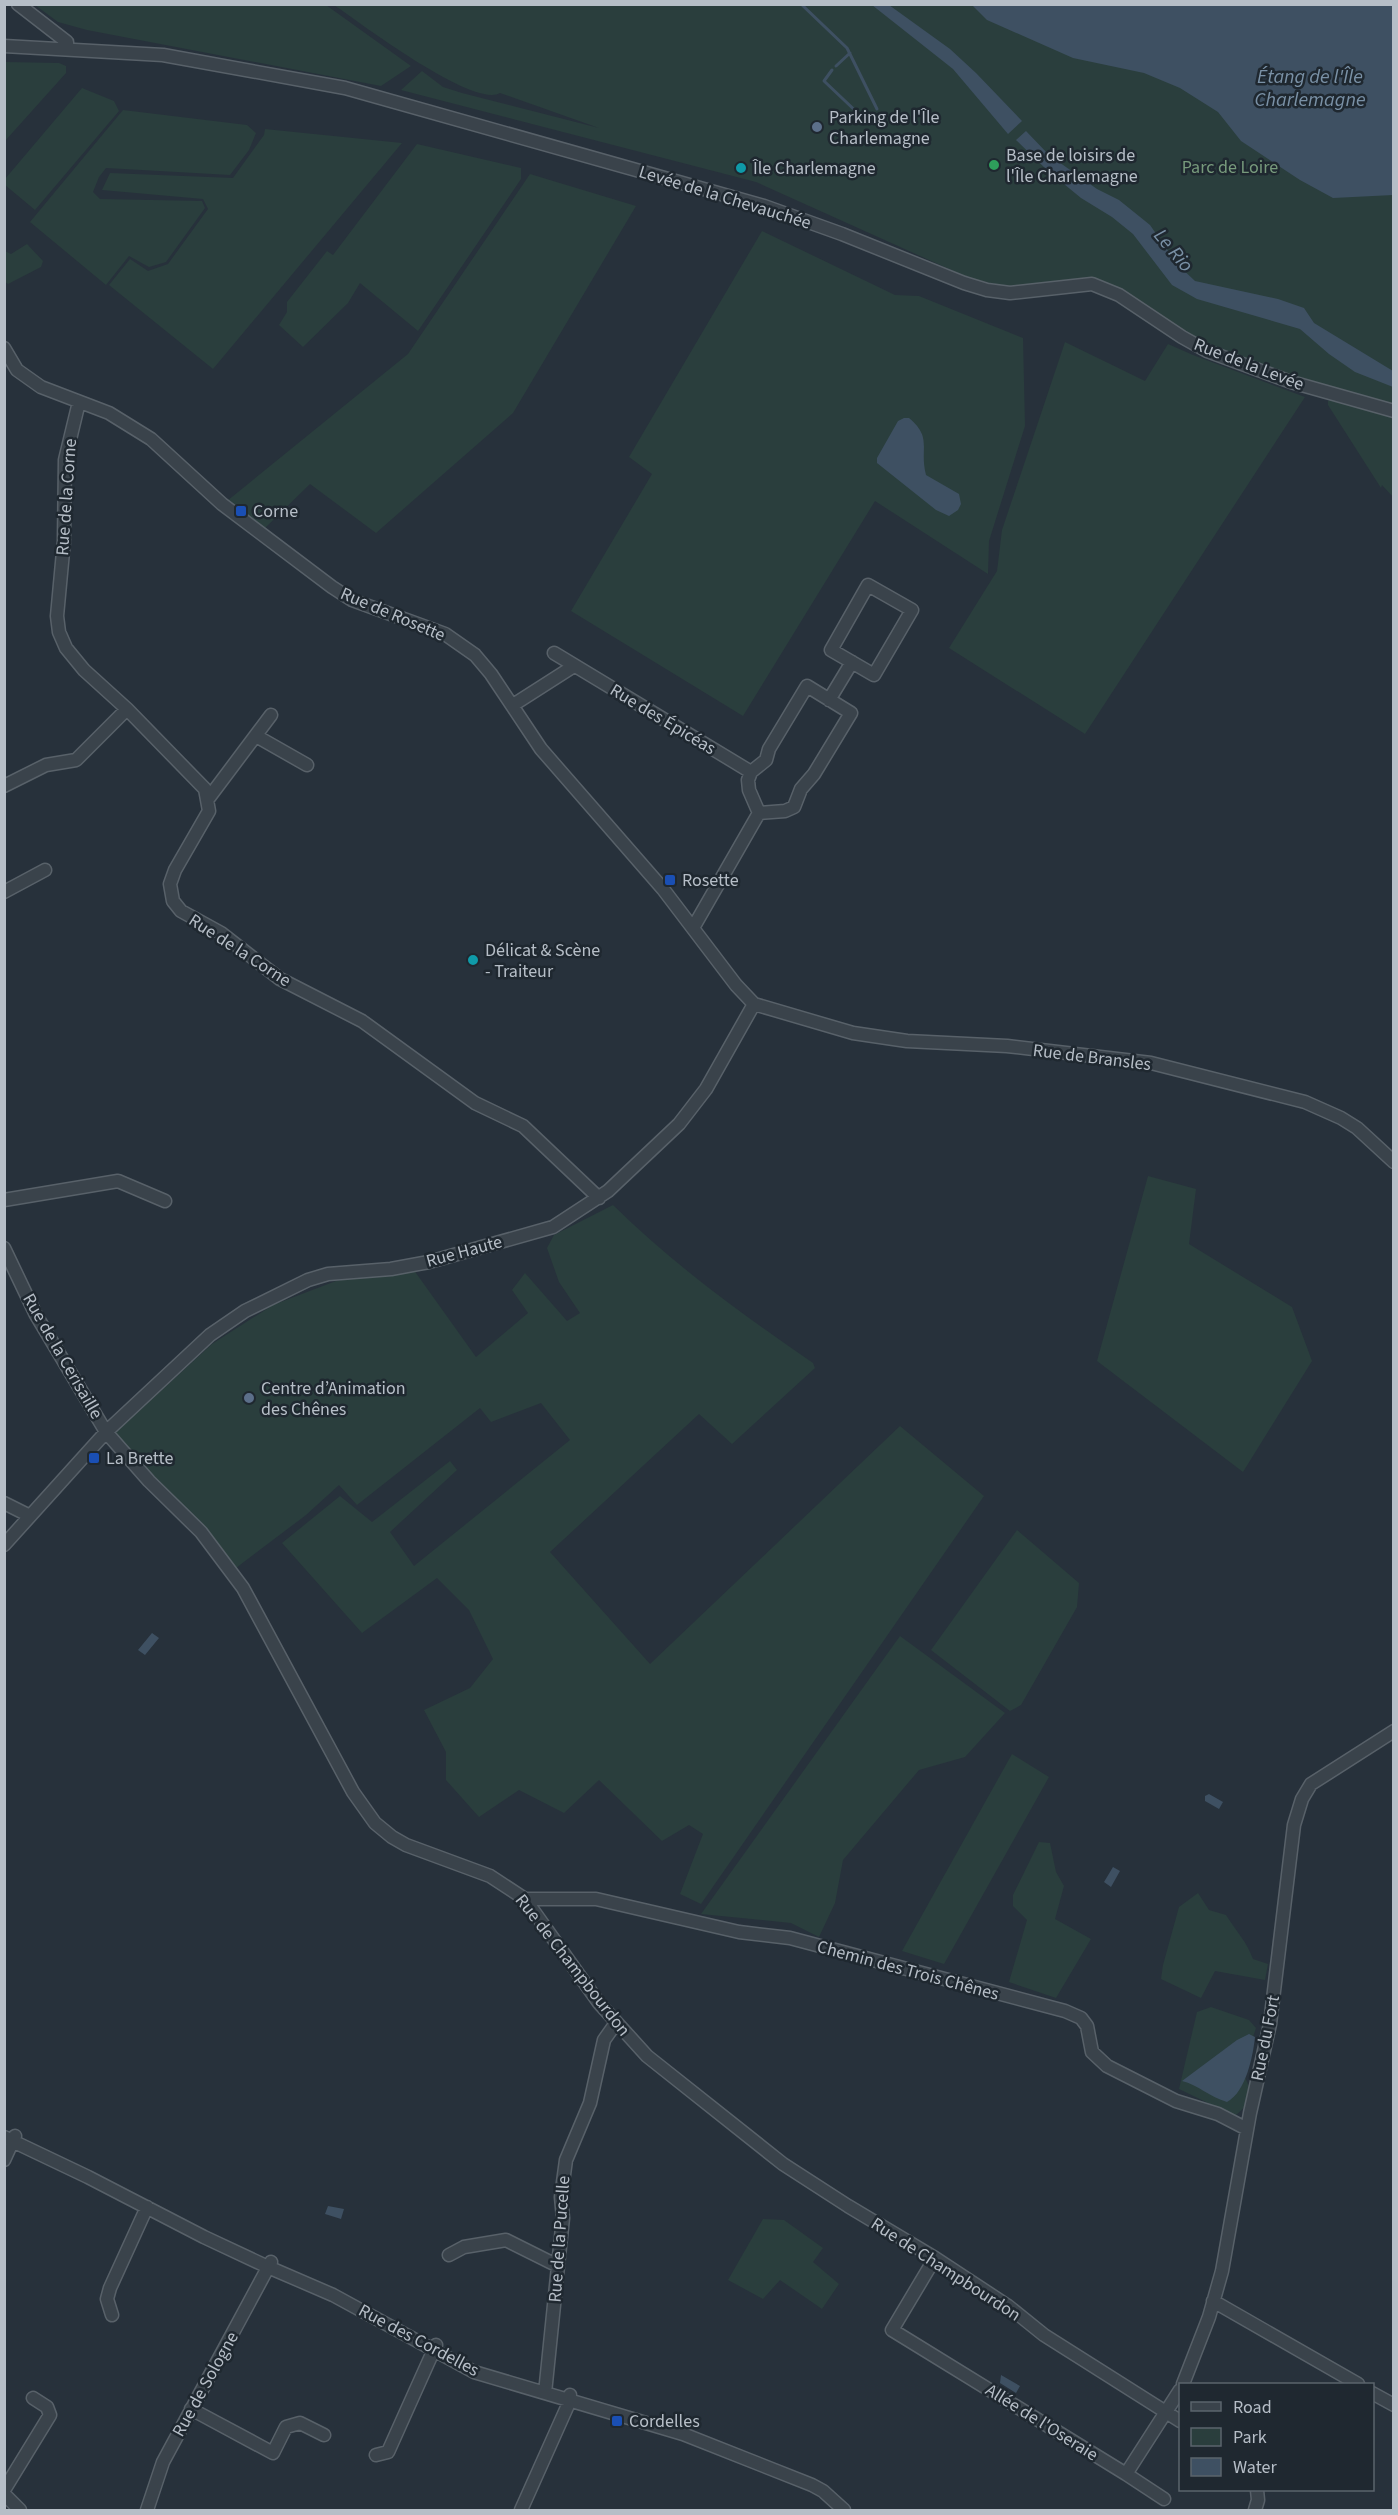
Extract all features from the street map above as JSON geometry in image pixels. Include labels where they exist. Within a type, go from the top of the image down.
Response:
[{"type":"street","points":[[18,4],[67,42],[67,48]]},
{"type":"street","name":"Levée de la Chevauchée","points":[[4,46],[163,55],[345,88],[764,206],[842,234],[964,283],[1010,293]]},
{"type":"street","name":"Rue de la Levée","points":[[1010,293],[1092,284],[1119,295],[1182,338],[1207,351],[1291,382],[1394,411]]},
{"type":"street","name":"Rue de Rosette","points":[[4,348],[17,370],[41,387],[109,413],[151,439],[222,504],[332,587],[352,600],[445,634],[475,656],[491,674],[542,749],[663,889],[736,985],[754,1004]]},
{"type":"street","name":"Rue de la Corne","points":[[79,402],[65,460],[64,542],[57,616],[59,632],[72,657],[128,709],[205,789],[209,812],[175,870],[170,884],[173,901],[181,911],[221,933],[280,979],[362,1021],[475,1103],[523,1126],[599,1198]]},
{"type":"street","points":[[868,585],[912,610],[874,675],[852,662],[831,650],[868,585]]},
{"type":"street","name":"Rue des Épicéas","points":[[554,653],[751,772]]},
{"type":"street","points":[[829,700],[852,662]]},
{"type":"street","points":[[513,705],[574,666]]},
{"type":"street","points":[[807,686],[851,713],[814,774],[801,789],[794,807],[785,811],[759,813],[749,790],[748,780],[751,772],[766,760],[770,748],[807,686]]},
{"type":"street","points":[[4,786],[46,765],[76,760],[128,709]]},
{"type":"street","points":[[208,799],[271,715]]},
{"type":"street","points":[[256,736],[307,765]]},
{"type":"street","points":[[693,928],[759,813]]},
{"type":"street","points":[[4,892],[45,870]]},
{"type":"street","name":"Rue de Bransles","points":[[754,1004],[853,1033],[907,1041],[1007,1046],[1151,1063],[1305,1102],[1357,1128],[1394,1162]]},
{"type":"street","name":"Rue Haute","points":[[4,1545],[106,1432],[210,1335],[245,1311],[328,1274],[391,1269],[429,1262],[552,1227],[599,1198],[640,1163],[679,1124],[706,1089],[754,1004]]},
{"type":"street","points":[[4,1200],[118,1181],[165,1201]]},
{"type":"street","name":"Rue de la Cerisaille","points":[[4,1248],[36,1315],[106,1432]]},
{"type":"street","name":"Rue de Champbourdon","points":[[106,1432],[149,1481],[201,1532],[243,1588],[352,1792],[375,1823],[406,1845],[490,1876],[525,1899],[616,2023],[646,2056],[783,2164],[935,2258],[1008,2306],[1044,2335],[1179,2420]]},
{"type":"street","points":[[4,1503],[30,1516]]},
{"type":"street","name":"Rue du Fort","points":[[1184,2383],[1214,2301],[1222,2271],[1247,2129],[1270,2024],[1294,1825],[1302,1799],[1311,1784],[1394,1731]]},
{"type":"street","name":"Chemin des Trois Chênes","points":[[525,1899],[596,1899],[739,1932],[790,1938],[1065,2011],[1081,2018],[1088,2026],[1092,2052],[1107,2066],[1176,2101],[1218,2114],[1247,2129]]},
{"type":"street","name":"Rue de la Pucelle","points":[[545,2393],[563,2218],[561,2197],[566,2160],[590,2103],[604,2040],[616,2023]]},
{"type":"street","points":[[4,2160],[11,2138]]},
{"type":"street","name":"Rue des Cordelles","points":[[11,2138],[147,2207],[333,2295],[434,2348],[474,2372],[545,2393],[570,2397],[741,2455],[812,2485],[823,2491],[844,2511]]},
{"type":"street","points":[[112,2315],[107,2299],[110,2288],[147,2207]]},
{"type":"street","points":[[449,2255],[464,2247],[506,2240],[558,2266]]},
{"type":"street","name":"Allée de l'Oseraie","points":[[935,2258],[892,2330],[1164,2499]]},
{"type":"street","name":"Rue de Sologne","points":[[147,2511],[163,2462],[248,2308],[269,2264]]},
{"type":"street","points":[[1214,2301],[1355,2383]]},
{"type":"street","points":[[376,2455],[388,2452],[434,2348]]},
{"type":"street","points":[[1126,2474],[1179,2392]]},
{"type":"street","points":[[1374,2394],[1394,2405]]},
{"type":"street","points":[[521,2511],[570,2397]]},
{"type":"street","points":[[20,2511],[4,2492],[50,2415],[47,2407],[33,2398]]},
{"type":"street","points":[[191,2409],[273,2453],[286,2427],[300,2423],[324,2435]]},
{"type":"street","points":[[1255,2511],[1258,2500],[1257,2491]]},
{"type":"green space","points":[[35,5],[326,5],[411,66],[381,86],[87,30],[58,22]]},
{"type":"green space","name":"Parc de Loire","points":[[334,5],[1393,5],[1393,407],[1229,357],[1183,335],[1130,297],[1074,280],[1007,287],[969,278],[756,182],[401,90],[422,71],[443,87],[599,128],[500,93],[486,95],[443,77],[391,45]]},
{"type":"green space","points":[[5,62],[59,63],[66,66],[66,73],[5,141]]},
{"type":"green space","points":[[82,88],[114,101],[119,111],[35,210],[5,185],[5,179]]},
{"type":"green space","points":[[123,110],[247,125],[256,133],[249,150],[230,175],[106,168],[99,177],[93,192],[100,199],[202,201],[205,208],[166,262],[149,267],[129,256],[106,285],[30,222]]},
{"type":"green space","points":[[265,129],[402,143],[213,369],[109,285],[130,259],[148,271],[168,264],[208,209],[203,199],[102,190],[110,173],[233,178],[264,135]]},
{"type":"green space","points":[[417,144],[521,168],[521,179],[418,331],[360,283],[348,303],[303,347],[279,325],[287,312],[287,302],[327,251],[333,255]]},
{"type":"green space","points":[[530,174],[636,206],[513,413],[376,533],[310,484],[265,528],[227,501],[408,354]]},
{"type":"green space","points":[[762,231],[895,295],[919,296],[1023,338],[1025,426],[989,541],[988,574],[875,501],[743,716],[571,611],[652,474],[629,457]]},
{"type":"green space","points":[[27,244],[43,261],[41,267],[8,284],[5,282],[5,251],[11,254]]},
{"type":"green space","points":[[1065,342],[1145,381],[1168,344],[1305,397],[1085,734],[949,648],[997,571],[1002,530]]},
{"type":"green space","points":[[1333,399],[1393,416],[1393,497],[1382,485],[1381,488],[1328,405],[1328,401]]},
{"type":"green space","points":[[1148,1176],[1196,1189],[1189,1244],[1292,1307],[1312,1361],[1243,1472],[1097,1361]]},
{"type":"green space","points":[[613,1205],[685,1269],[735,1308],[813,1363],[815,1368],[732,1444],[699,1414],[550,1552],[650,1664],[900,1426],[984,1496],[701,1904],[680,1894],[703,1834],[689,1825],[662,1841],[599,1780],[564,1813],[519,1790],[479,1817],[446,1780],[446,1752],[424,1710],[470,1688],[493,1659],[469,1610],[437,1578],[362,1633],[282,1543],[340,1496],[372,1522],[450,1461],[457,1470],[390,1532],[414,1566],[570,1440],[541,1403],[491,1422],[480,1408],[357,1505],[339,1485],[306,1515],[236,1568],[114,1434],[212,1344],[273,1305],[336,1281],[411,1266],[476,1357],[528,1313],[512,1290],[525,1273],[567,1321],[580,1313],[559,1282],[547,1248],[554,1235]]},
{"type":"green space","points":[[1017,1530],[1079,1583],[1077,1607],[1021,1705],[1010,1711],[931,1650]]},
{"type":"green space","points":[[900,1636],[1005,1713],[965,1757],[919,1770],[843,1860],[835,1903],[819,1937],[791,1923],[701,1914]]},
{"type":"green space","points":[[1012,1754],[1049,1777],[944,1964],[902,1951]]},
{"type":"green space","points":[[1039,1842],[1050,1843],[1056,1872],[1064,1886],[1055,1919],[1091,1939],[1056,1998],[1009,1982],[1027,1920],[1013,1906],[1013,1895]]},
{"type":"green space","points":[[1198,1893],[1209,1910],[1226,1915],[1253,1959],[1268,1964],[1265,1980],[1215,1971],[1201,1998],[1161,1979],[1179,1907]]},
{"type":"green space","points":[[1211,2007],[1249,2020],[1256,2028],[1242,2070],[1250,2089],[1248,2104],[1235,2116],[1179,2089],[1197,2012]]},
{"type":"green space","points":[[763,2219],[784,2220],[823,2248],[813,2262],[839,2284],[822,2309],[780,2280],[763,2299],[728,2280]]},
{"type":"water","points":[[872,5],[889,5],[950,49],[1022,121],[1008,134],[953,69]]},
{"type":"water","name":"Étang de l'Île Charlemagne","points":[[972,5],[1393,5],[1393,195],[1333,198],[1300,180],[1241,141],[1218,112],[1180,88],[1144,73],[1073,58],[987,20]]},
{"type":"water","points":[[1026,131],[1049,155],[1097,189],[1119,200],[1150,225],[1178,265],[1195,281],[1278,299],[1304,308],[1314,323],[1393,371],[1393,387],[1355,372],[1329,354],[1300,329],[1197,299],[1172,285],[1133,234],[1112,217],[1081,198],[1016,140]]},
{"type":"water","points":[[909,418],[921,432],[926,475],[959,494],[961,504],[958,510],[949,516],[936,510],[877,463],[877,458],[898,421]]},
{"type":"water","points":[[152,1633],[159,1638],[145,1655],[138,1650]]},
{"type":"water","points":[[1209,1794],[1223,1802],[1219,1809],[1205,1801],[1205,1796]]},
{"type":"water","points":[[1113,1867],[1120,1871],[1111,1887],[1104,1882]]},
{"type":"water","points":[[1249,2034],[1255,2037],[1247,2073],[1239,2090],[1227,2102],[1182,2081],[1237,2040]]},
{"type":"water","points":[[328,2206],[344,2209],[341,2219],[325,2214]]},
{"type":"water","points":[[1001,2375],[1020,2386],[1016,2393],[1000,2383]]},
{"type":"waterway","points":[[801,4],[847,48],[877,109]]},
{"type":"waterway","points":[[836,66],[850,53]]},
{"type":"waterway","points":[[832,70],[824,81],[862,117]]},
{"type":"place","name":"Parking de l'Île Charlemagne","points":[[817,127]]},
{"type":"place","name":"Base de loisirs de l'Île Charlemagne","points":[[994,165]]},
{"type":"place","name":"Île Charlemagne","points":[[741,168]]},
{"type":"place","name":"Corne","points":[[241,511]]},
{"type":"place","name":"Rosette","points":[[670,880]]},
{"type":"place","name":"Délicat & Scène - Traiteur","points":[[473,960]]},
{"type":"place","name":"Centre d’Animation des Chênes","points":[[249,1398]]},
{"type":"place","name":"La Brette","points":[[94,1458]]},
{"type":"place","name":"Cordelles","points":[[617,2421]]},
{"type":"water label","name":"Le Rio","points":[[1174,250]]}]
